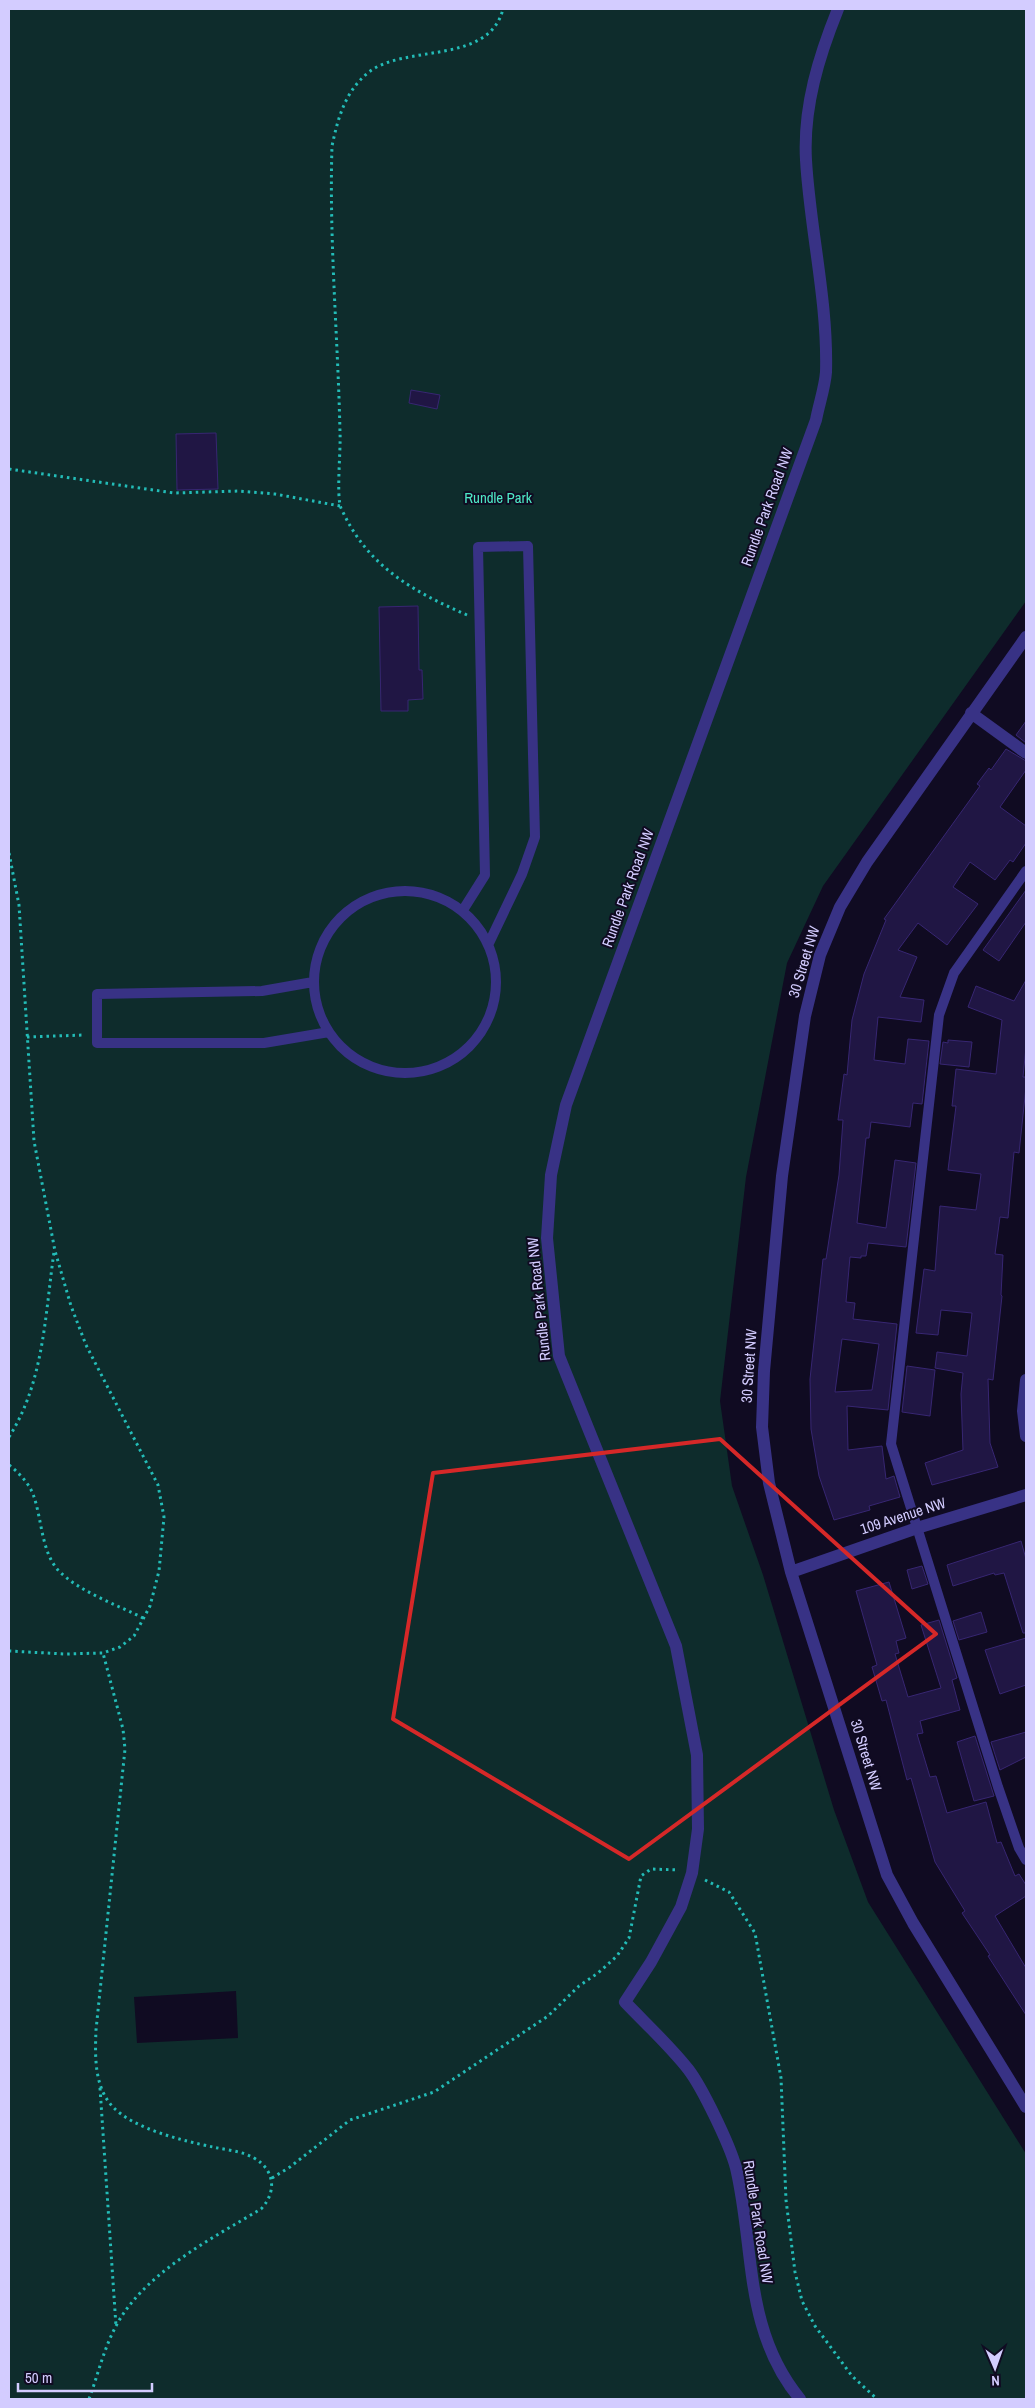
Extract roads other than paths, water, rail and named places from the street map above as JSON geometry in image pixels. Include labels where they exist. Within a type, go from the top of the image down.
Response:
[{"type":"street","name":"Rundle Park Road NW","points":[[800,2399],[782,2373],[762,2329],[751,2282],[735,2167],[718,2124],[689,2070],[625,2002],[651,1962],[680,1907],[692,1874],[698,1829],[697,1755],[676,1646],[559,1356],[547,1238],[551,1176],[566,1105],[816,420],[826,373],[824,319],[806,159],[807,127],[821,52],[838,9]]},
{"type":"street","name":"30 Street NW","points":[[1026,637],[853,884],[829,931],[809,993],[782,1176],[764,1371],[762,1427],[769,1483],[791,1572],[887,1875],[913,1923],[1026,2105]]},
{"type":"street","points":[[971,713],[1026,752]]},
{"type":"street","points":[[1026,1380],[1022,1411],[1026,1436]]},
{"type":"street","name":"109 Avenue NW","points":[[791,1572],[917,1528],[1026,1495]]},
{"type":"lane","points":[[463,910],[485,875],[478,548],[528,546],[535,837],[522,874],[488,943]]},
{"type":"lane","points":[[1026,872],[954,973],[939,1015],[891,1444],[998,1787],[1019,1848],[1026,1860]]},
{"type":"lane","points":[[399,890],[427,892],[443,898],[463,910],[474,920],[488,943],[497,974],[496,999],[489,1020],[475,1041],[448,1063],[422,1072],[390,1072],[371,1066],[354,1057],[329,1032],[320,1015],[314,982],[322,944],[339,918],[364,899],[399,890]]},
{"type":"lane","points":[[314,982],[262,991],[97,994],[97,1043],[264,1042],[329,1032]]},
{"type":"park label","name":"Rundle Park","points":[[498,498]]}]
